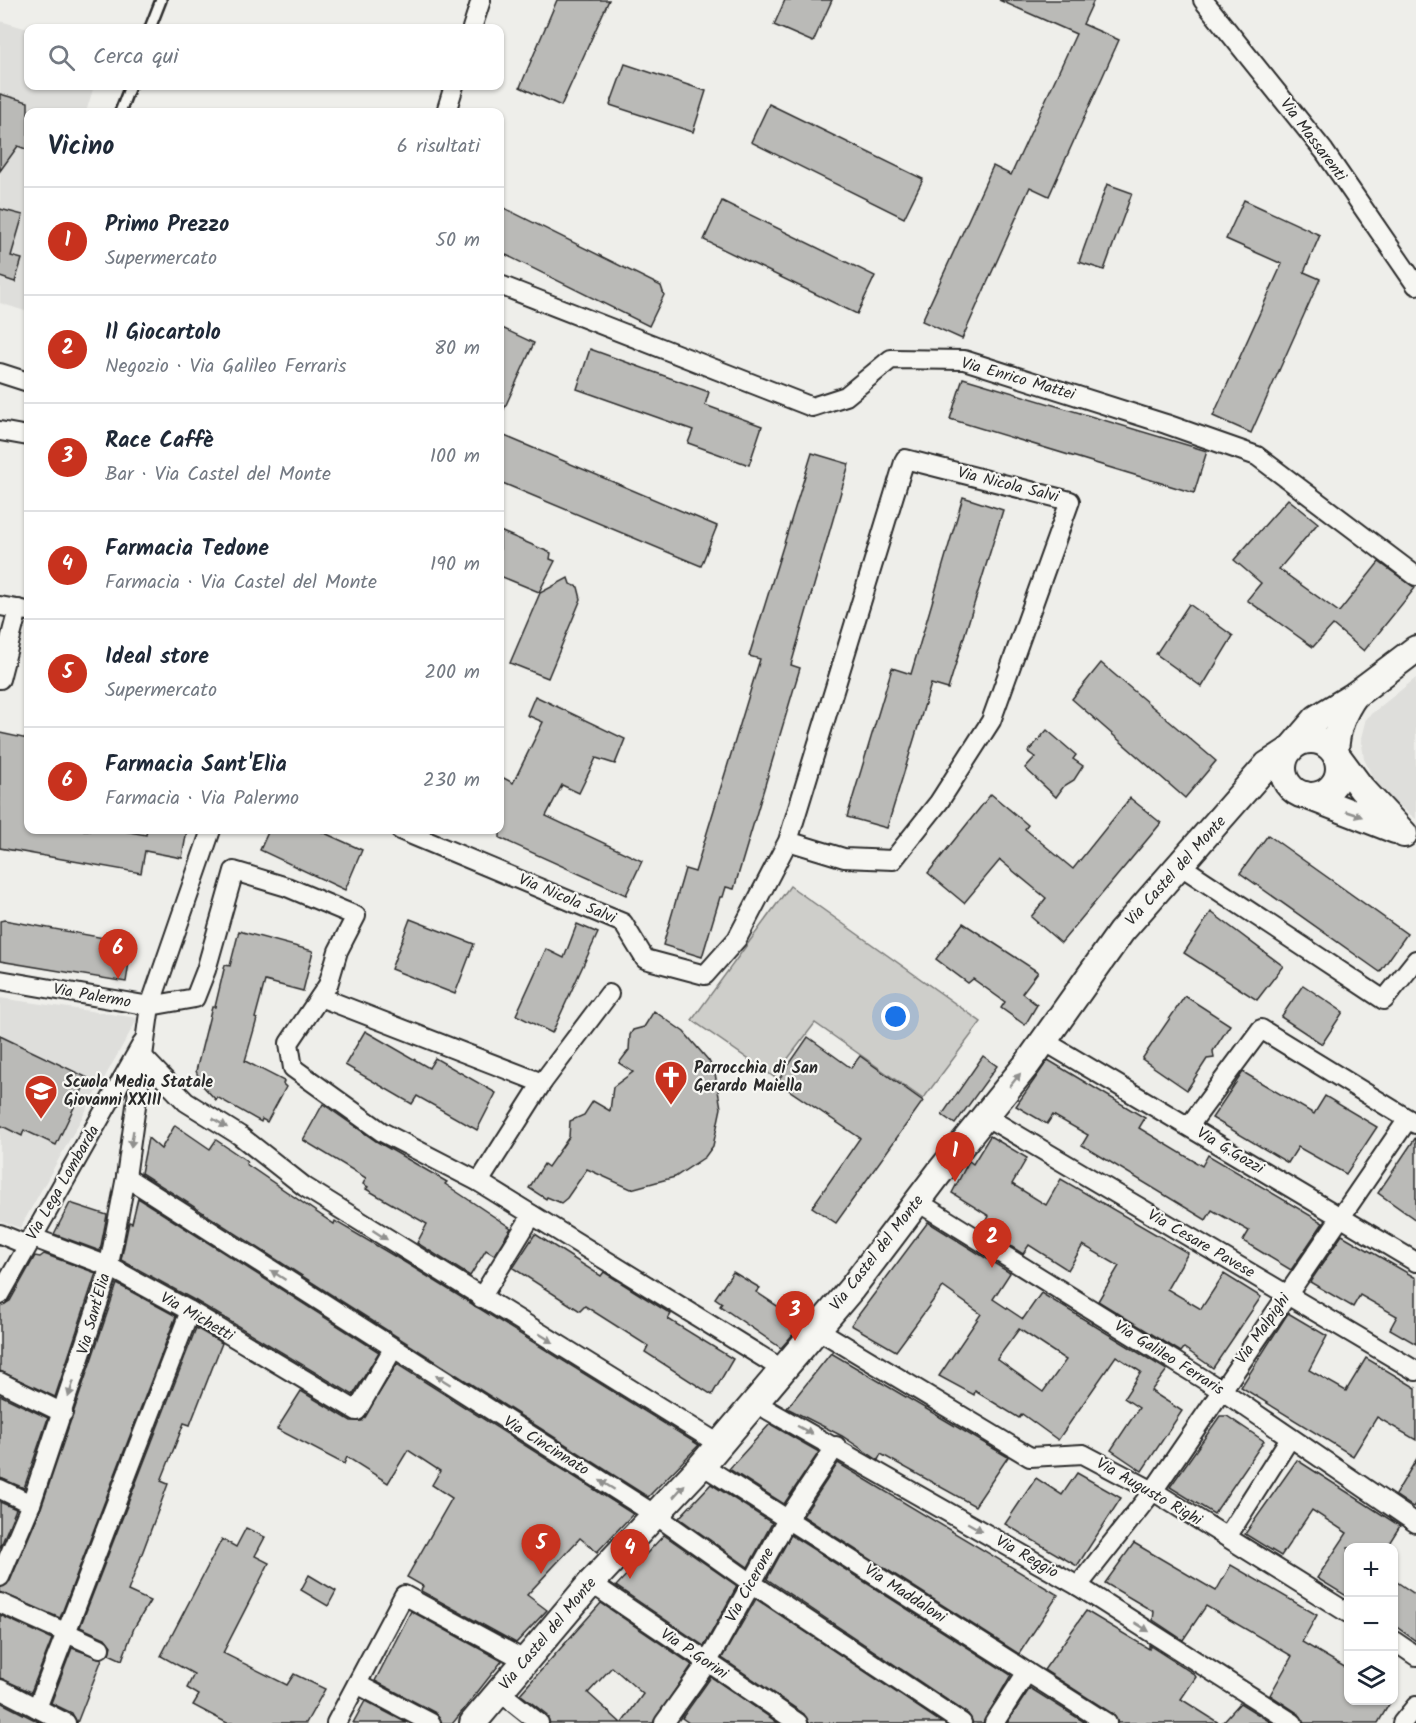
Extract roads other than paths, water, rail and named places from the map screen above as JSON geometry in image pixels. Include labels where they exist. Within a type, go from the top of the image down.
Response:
[{"type":"main road","name":"Via Castel del Monte","points":[[473,1723],[591,1583],[657,1516],[702,1465],[852,1288],[1044,1041],[1121,932],[1268,765],[1290,749],[1317,718],[1355,695],[1416,649]]},
{"type":"main road","name":"Via Castel del Monte","points":[[1242,797],[1256,791],[1322,793],[1336,781],[1339,772],[1335,753],[1337,728],[1344,711],[1355,695]]},
{"type":"main road","points":[[1311,740],[1320,741],[1335,753],[1361,788],[1410,838],[1299,792],[1285,778],[1283,770],[1290,749],[1311,740]]},
{"type":"street","points":[[473,24],[481,0]]},
{"type":"street","name":"Via Massarenti","points":[[1203,0],[1324,151],[1416,285]]},
{"type":"street","points":[[447,108],[453,90]]},
{"type":"street","name":"Via Enrico Mattei","points":[[504,287],[812,407],[846,396],[891,359],[964,360],[1166,424],[1257,456],[1416,576]]},
{"type":"street","points":[[0,374],[24,381]]},
{"type":"street","points":[[0,431],[24,435]]},
{"type":"street","name":"Via Nicola Salvi","points":[[410,834],[623,923],[645,959],[705,975],[737,939],[788,841],[906,459],[1070,501],[991,721],[939,802],[893,860],[844,858],[788,841]]},
{"type":"street","points":[[0,679],[15,609]]},
{"type":"street","points":[[210,834],[150,1006],[195,998],[206,970],[234,871],[287,887],[356,916],[338,951],[328,985],[289,1043],[293,1068],[382,1132],[479,1182],[782,1370]]},
{"type":"street","points":[[1181,866],[1384,1000],[1416,960]]},
{"type":"street","name":"Via Palermo","points":[[0,980],[150,1006],[145,1040]]},
{"type":"street","points":[[479,1182],[542,1083],[609,994]]},
{"type":"street","points":[[320,996],[542,1083]]},
{"type":"street","points":[[1189,1126],[1261,1029],[1412,1121]]},
{"type":"street","name":"Via Sant'Elia","points":[[0,1577],[31,1504],[106,1280],[126,1177],[145,1059],[145,1040]]},
{"type":"street","name":"Via Lega Lombarda","points":[[0,1295],[145,1040]]},
{"type":"street","name":"Via G.Gozzi","points":[[1044,1041],[1416,1262]]},
{"type":"street","points":[[145,1059],[186,1102],[240,1135],[305,1187],[719,1444]]},
{"type":"street","name":"Via Cesare Pavese","points":[[985,1116],[1416,1371]]},
{"type":"street","name":"Via Malpighi","points":[[1078,1586],[1153,1491],[1340,1216],[1412,1121]]},
{"type":"street","name":"Via Cincinnato","points":[[126,1177],[657,1516],[750,1582],[962,1723]]},
{"type":"street","name":"Via Galileo Ferraris","points":[[918,1202],[1221,1390],[1416,1523]]},
{"type":"street","points":[[481,1298],[532,1215]]},
{"type":"street","name":"Via Michetti","points":[[0,1234],[108,1266],[190,1311],[357,1412],[393,1349]]},
{"type":"street","points":[[37,1708],[190,1311]]},
{"type":"street","name":"Via Augusto Righi","points":[[817,1329],[1030,1457],[1083,1454],[1153,1491],[1344,1610]]},
{"type":"street","points":[[0,1382],[63,1413]]},
{"type":"street","name":"Via Reggio","points":[[754,1402],[836,1446],[1078,1586],[1293,1723]]},
{"type":"street","points":[[1227,1537],[1290,1438]]},
{"type":"street","name":"Via Cicerone","points":[[664,1723],[707,1663],[750,1582],[788,1518],[836,1446]]},
{"type":"street","name":"Via Maddaloni","points":[[702,1465],[1107,1723]]},
{"type":"street","points":[[0,1489],[31,1504]]},
{"type":"street","name":"Via P.Gorini","points":[[591,1583],[798,1723]]},
{"type":"street","points":[[336,1723],[404,1595],[526,1661]]},
{"type":"street","points":[[0,1603],[100,1647]]},
{"type":"street","points":[[1398,1644],[1416,1656]]},
{"type":"street","points":[[994,1723],[1027,1672]]},
{"type":"street","points":[[357,1684],[431,1723]]},
{"type":"street","points":[[0,1689],[66,1723]]},
{"type":"street","points":[[500,1692],[539,1723]]},
{"type":"street","points":[[1402,1723],[1416,1706]]},
{"type":"lane","points":[[152,24],[161,0]]},
{"type":"lane","points":[[122,108],[128,90]]},
{"type":"place","name":"Farmacia Sant'Elia","points":[[118,979]]},
{"type":"place","name":"Parrocchia di San Gerardo Maiella","points":[[671,1106]]},
{"type":"place","name":"Scuola Media Statale Giovanni XXIII","points":[[41,1120]]},
{"type":"place","name":"Primo Prezzo","points":[[955,1182]]},
{"type":"place","name":"Il Giocartolo","points":[[992,1268]]},
{"type":"place","name":"Race Caffè","points":[[795,1341]]},
{"type":"place","name":"Ideal store","points":[[541,1574]]},
{"type":"place","name":"Farmacia Tedone","points":[[630,1579]]}]
